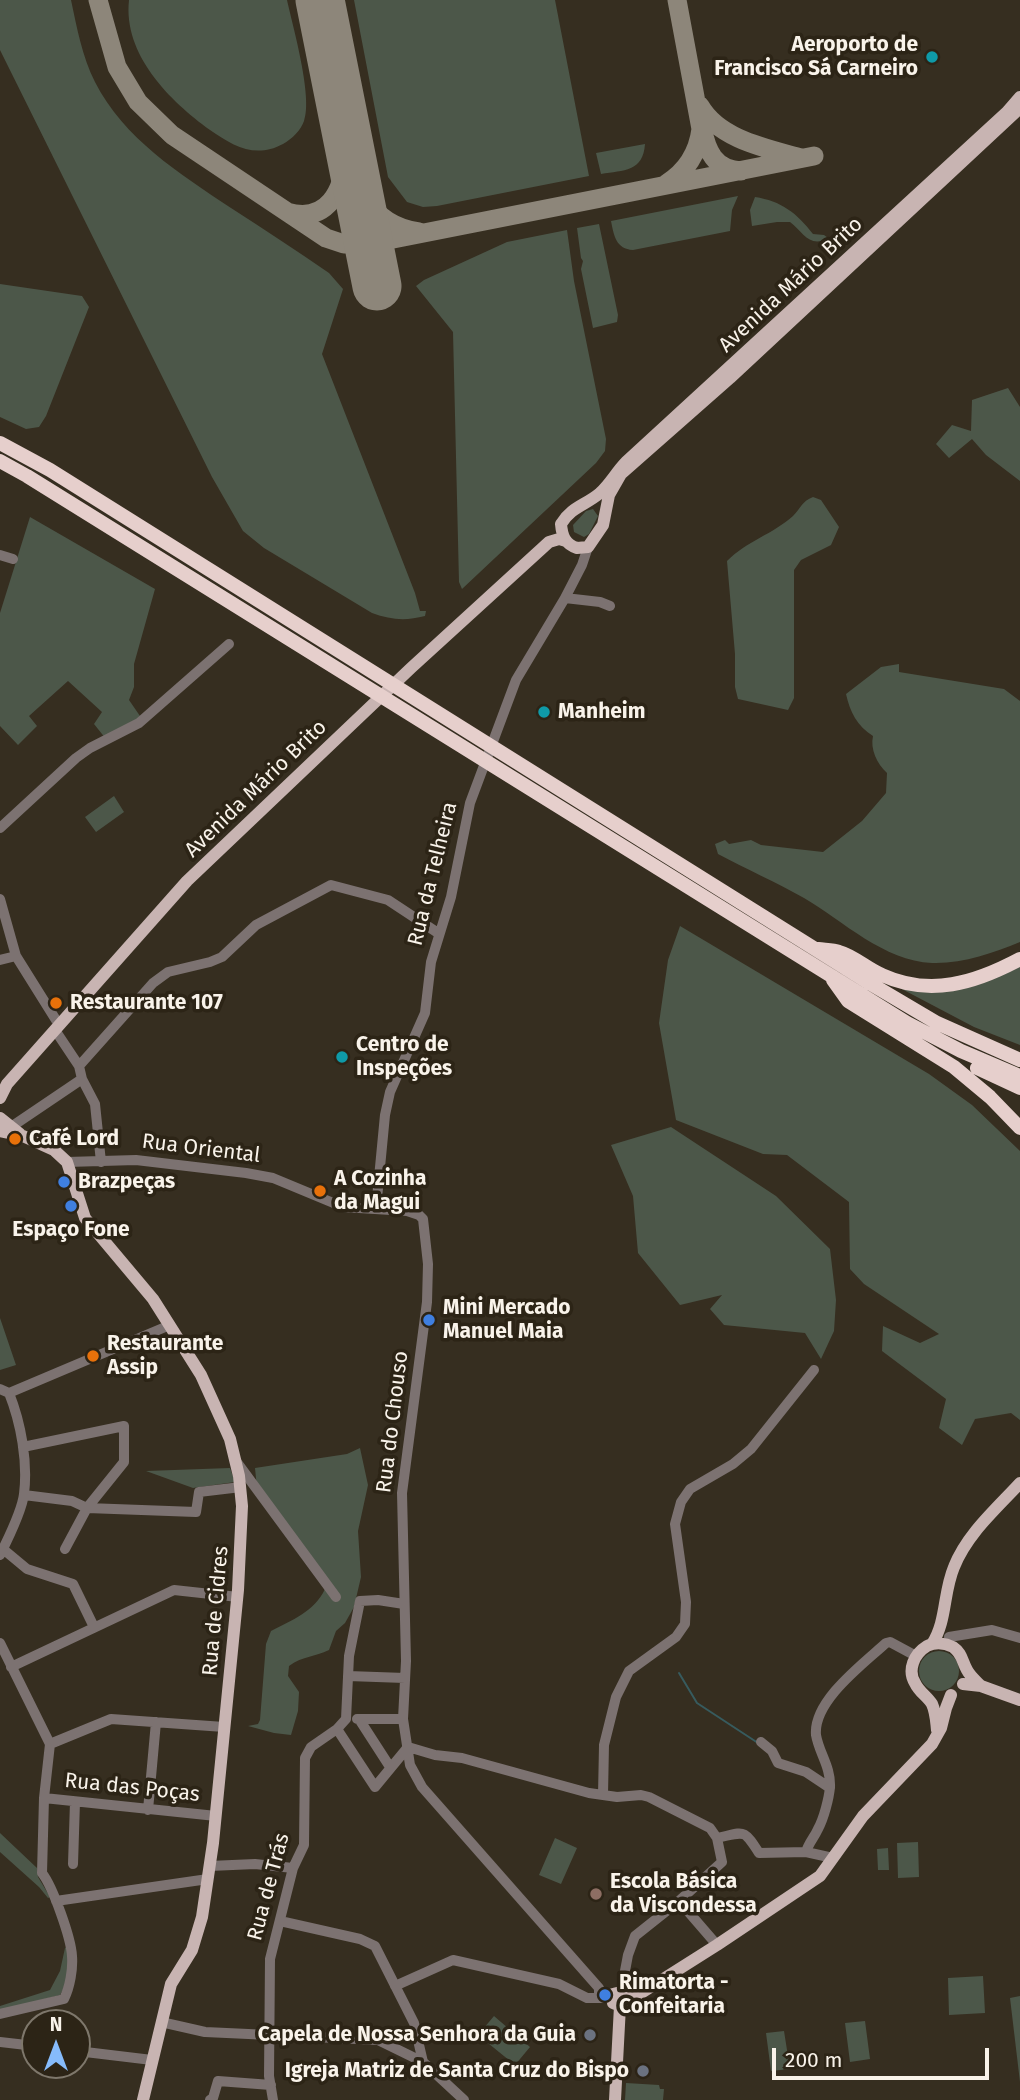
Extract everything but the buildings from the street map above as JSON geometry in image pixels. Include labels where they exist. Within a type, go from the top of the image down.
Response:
[{"type":"highway","points":[[0,443],[50,470],[813,948],[937,1023],[1020,1060]]},
{"type":"highway","points":[[0,461],[836,979],[948,1045],[1020,1076]]},
{"type":"highway","points":[[813,948],[841,952],[875,972],[902,983],[930,987],[967,982],[1020,959]]},
{"type":"highway","points":[[836,979],[852,999],[919,1039],[1020,1088]]},
{"type":"highway","points":[[836,979],[848,1001],[954,1067],[990,1097],[1020,1128]]},
{"type":"highway","points":[[937,1023],[1020,1051]]},
{"type":"main road","name":"Avenida Mário Brito","points":[[606,513],[609,495],[621,474],[730,378],[1014,110],[1020,97]]},
{"type":"main road","name":"Avenida Mário Brito","points":[[588,501],[603,491],[626,462],[1014,110]]},
{"type":"main road","points":[[588,501],[601,505],[606,513],[600,530],[577,545],[562,536],[561,524],[572,510],[588,501]]},
{"type":"main road","name":"Avenida Mário Brito","points":[[0,1085],[192,868],[561,524]]},
{"type":"main road","name":"Avenida Mário Brito","points":[[409,666],[539,550],[553,540],[577,545]]},
{"type":"main road","name":"Avenida Mário Brito","points":[[0,1098],[7,1084],[55,1025]]},
{"type":"main road","points":[[0,1118],[6,1129],[54,1150],[67,1162]]},
{"type":"main road","name":"Rua de Cidres","points":[[67,1162],[85,1218],[153,1299],[214,1400],[236,1460],[241,1488],[242,1543],[209,1872],[198,1935],[171,1984],[152,2060],[147,2099]]},
{"type":"main road","points":[[932,1644],[939,1633],[953,1569],[961,1551],[972,1535],[1020,1483]]},
{"type":"main road","points":[[943,1620],[950,1642],[981,1686]]},
{"type":"main road","points":[[938,1734],[936,1715],[926,1695],[914,1683],[912,1666],[916,1656],[925,1647],[950,1642]]},
{"type":"main road","points":[[926,1695],[943,1698],[951,1695],[963,1684],[966,1668]]},
{"type":"main road","points":[[963,1684],[981,1686],[1020,1700]]},
{"type":"main road","points":[[615,2100],[615,1998],[638,1994],[820,1876],[863,1816],[933,1744],[951,1695]]},
{"type":"street","name":"Rua da Telheira","points":[[376,1209],[385,1115],[390,1092],[425,1013],[427,979],[438,933],[452,897],[470,803],[516,680],[582,565],[577,545]]},
{"type":"street","points":[[0,555],[13,559]]},
{"type":"street","points":[[565,598],[600,602],[610,606]]},
{"type":"street","points":[[0,828],[76,758],[139,723],[229,644]]},
{"type":"street","points":[[79,1066],[153,983],[168,972],[222,957],[256,925],[331,885],[388,900],[438,933]]},
{"type":"street","points":[[0,900],[16,956],[79,1066],[82,1079],[95,1104],[101,1162]]},
{"type":"street","points":[[0,960],[16,956]]},
{"type":"street","points":[[6,1129],[82,1079]]},
{"type":"street","name":"Rua Oriental","points":[[67,1162],[136,1160],[246,1173],[273,1178],[343,1207],[376,1209]]},
{"type":"street","name":"Rua do Chouso","points":[[376,1209],[407,1211],[419,1215],[423,1220],[426,1236],[426,1302],[402,1493],[405,1678],[403,1719],[411,1765],[422,1787],[598,1987],[615,1998]]},
{"type":"street","points":[[94,1627],[73,1584],[27,1569],[1,1552],[24,1495],[23,1447],[19,1419],[5,1391],[170,1325]]},
{"type":"street","points":[[603,1795],[604,1745],[616,1697],[629,1671],[676,1637],[685,1624],[686,1602],[675,1524],[681,1502],[690,1489],[733,1464],[751,1449],[814,1370]]},
{"type":"street","points":[[23,1447],[124,1426],[124,1462],[87,1508],[65,1549]]},
{"type":"street","points":[[236,1460],[336,1597]]},
{"type":"street","points":[[24,1495],[72,1502],[87,1508],[196,1512],[199,1492],[241,1488]]},
{"type":"street","points":[[11,1667],[174,1590],[237,1597]]},
{"type":"street","points":[[403,1719],[346,1719],[353,1629],[360,1601],[378,1600],[404,1604]]},
{"type":"street","points":[[950,1642],[992,1630],[1020,1638]]},
{"type":"street","points":[[806,1852],[818,1829],[830,1788],[829,1770],[816,1733],[824,1705],[853,1672],[886,1643],[890,1642],[916,1656]]},
{"type":"street","points":[[0,1643],[50,1744],[44,1798],[42,1873],[50,1883],[57,1901],[72,1954],[69,1990],[64,1999],[0,2014]]},
{"type":"street","points":[[348,1676],[405,1678]]},
{"type":"street","points":[[50,1744],[111,1719],[224,1727]]},
{"type":"street","name":"Rua de Trás","points":[[273,2100],[269,2037],[270,1959],[293,1868],[304,1845],[305,1758],[311,1747],[337,1729],[346,1719]]},
{"type":"street","points":[[359,1719],[390,1768]]},
{"type":"street","points":[[148,1810],[156,1723]]},
{"type":"street","points":[[337,1729],[375,1787],[408,1747],[435,1755],[462,1758],[603,1795],[649,1797],[700,1822],[717,1838],[722,1862],[635,1936],[615,1998],[587,1998],[551,1982],[453,1960],[395,1986]]},
{"type":"street","points":[[761,1742],[772,1751],[778,1763],[806,1772],[830,1788]]},
{"type":"street","name":"Rua das Poças","points":[[44,1798],[216,1816]]},
{"type":"street","points":[[73,1864],[75,1802]]},
{"type":"street","points":[[717,1838],[743,1832],[748,1835],[759,1853],[806,1852],[833,1858]]},
{"type":"street","points":[[57,1901],[255,1864],[293,1868]]},
{"type":"street","points":[[679,1901],[717,1945]]},
{"type":"street","points":[[280,1921],[360,1939],[375,1946],[414,2023],[423,2062]]},
{"type":"street","points":[[161,2022],[205,2032],[269,2037],[370,2039],[423,2062],[464,2100]]},
{"type":"street","points":[[0,2042],[21,2044]]},
{"type":"street","points":[[91,2053],[152,2060]]},
{"type":"street","points":[[210,2100],[218,2081],[271,2085]]},
{"type":"green space","points":[[0,0],[71,0],[90,72],[107,102],[137,138],[211,195],[329,273],[343,289],[322,354],[420,611],[426,611],[425,616],[398,619],[372,613],[264,548],[243,531],[212,477],[0,50]]},
{"type":"green space","points":[[129,0],[287,0],[306,96],[304,121],[298,131],[283,144],[254,150],[227,141],[210,130],[165,91],[141,58],[129,20]]},
{"type":"green space","points":[[354,0],[555,0],[589,176],[437,206],[423,207],[407,202],[388,177]]},
{"type":"green space","points":[[645,144],[641,160],[636,165],[625,170],[601,174],[596,153]]},
{"type":"green space","points":[[738,196],[732,210],[730,231],[633,250],[619,244],[613,232],[611,221]]},
{"type":"green space","points":[[755,197],[781,205],[801,220],[813,234],[828,238],[816,242],[811,240],[790,222],[752,226],[750,210]]},
{"type":"green space","points":[[599,224],[618,315],[617,322],[593,328],[581,269],[583,261],[577,228]]},
{"type":"green space","points":[[567,230],[574,281],[606,439],[605,451],[596,463],[462,589],[459,582],[453,332],[416,286],[507,242]]},
{"type":"green space","points":[[0,284],[82,296],[89,307],[46,416],[39,427],[26,429],[0,417]]},
{"type":"green space","points":[[1008,388],[1020,407],[1020,481],[986,455],[972,439],[949,458],[936,444],[952,425],[971,431],[972,400]]},
{"type":"green space","points":[[813,497],[821,500],[839,527],[831,545],[801,560],[794,570],[794,698],[788,710],[738,699],[727,561],[785,522]]},
{"type":"green space","points":[[593,509],[598,516],[589,534],[584,537],[574,532],[573,525],[586,511]]},
{"type":"green space","points":[[30,517],[155,589],[134,664],[134,687],[129,700],[140,716],[139,723],[106,739],[94,724],[102,712],[68,681],[29,716],[37,726],[18,745],[0,726],[0,613]]},
{"type":"green space","points":[[899,664],[899,672],[1004,689],[1020,701],[1020,942],[955,962],[914,961],[881,948],[804,898],[718,854],[715,844],[725,840],[729,844],[751,840],[761,845],[823,852],[862,821],[886,793],[887,773],[875,756],[873,736],[855,718],[846,694],[881,667]]},
{"type":"green space","points":[[114,796],[124,812],[96,832],[85,817]]},
{"type":"green space","points":[[680,926],[929,1074],[972,1105],[1020,1151],[1020,1420],[1011,1413],[975,1419],[962,1445],[939,1428],[946,1399],[882,1351],[883,1326],[920,1343],[939,1334],[864,1284],[850,1269],[849,1202],[787,1155],[763,1154],[676,1120],[659,1023],[668,960]]},
{"type":"green space","points":[[1020,963],[1020,1045],[974,1027],[898,987],[913,989]]},
{"type":"green space","points":[[671,1127],[776,1196],[830,1249],[836,1300],[834,1331],[821,1359],[805,1333],[724,1325],[710,1309],[722,1295],[680,1305],[638,1253],[633,1196],[611,1145]]},
{"type":"green space","points":[[0,1318],[16,1365],[0,1370]]},
{"type":"green space","points":[[360,1448],[368,1485],[358,1531],[361,1577],[354,1607],[345,1623],[336,1631],[329,1650],[289,1666],[288,1676],[299,1692],[298,1711],[291,1735],[248,1726],[258,1724],[260,1720],[266,1644],[271,1631],[309,1609],[325,1589],[257,1488],[255,1468],[347,1454]]},
{"type":"green space","points":[[230,1468],[235,1482],[193,1488],[146,1471]]},
{"type":"green space","points":[[939,1651],[947,1652],[953,1657],[958,1663],[958,1679],[953,1685],[947,1690],[939,1691],[931,1690],[925,1685],[920,1679],[919,1671],[920,1663],[925,1657],[931,1652]]},
{"type":"green space","points":[[0,1833],[37,1868],[38,1877],[50,1897],[0,1852]]},
{"type":"green space","points":[[555,1838],[577,1848],[561,1884],[539,1875]]},
{"type":"green space","points":[[918,1842],[919,1877],[898,1878],[897,1843]]},
{"type":"green space","points":[[888,1848],[889,1870],[878,1870],[877,1849]]},
{"type":"green space","points":[[67,1947],[68,1972],[60,1995],[0,2011],[0,2006],[50,1990],[60,1971]]},
{"type":"green space","points":[[983,1976],[985,2013],[949,2015],[948,1978]]},
{"type":"green space","points":[[1020,1996],[1020,2082],[1010,1998]]},
{"type":"green space","points":[[494,2016],[530,2047],[515,2065],[478,2035]]},
{"type":"green space","points":[[865,2021],[870,2059],[850,2062],[845,2023]]},
{"type":"green space","points":[[784,2031],[790,2069],[771,2071],[766,2033]]},
{"type":"green space","points":[[626,2083],[659,2085],[660,2089],[664,2089],[663,2100],[625,2100]]},
{"type":"waterway","points":[[679,1673],[697,1703],[758,1743]]},
{"type":"taxiway","points":[[98,0],[117,67],[138,102],[172,135],[326,238],[344,244],[368,244],[814,156]]},
{"type":"taxiway","points":[[666,184],[690,161],[701,129],[677,0]]},
{"type":"taxiway","points":[[700,106],[719,127],[744,141],[801,158]]},
{"type":"taxiway","points":[[344,123],[357,177],[372,207],[399,227],[419,232]]},
{"type":"taxiway","points":[[702,128],[709,151],[718,163],[741,171]]},
{"type":"taxiway","points":[[287,212],[301,214],[323,209],[337,192],[346,157]]},
{"type":"runway","points":[[320,0],[377,286]]},
{"type":"place","name":"Aeroporto de Francisco Sá Carneiro","points":[[932,57]]},
{"type":"place","name":"Manheim","points":[[544,712]]},
{"type":"place","name":"Restaurante 107","points":[[56,1003]]},
{"type":"place","name":"Centro de Inspeções","points":[[342,1057]]},
{"type":"place","name":"Café Lord","points":[[15,1139]]},
{"type":"place","name":"Brazpeças","points":[[64,1182]]},
{"type":"place","name":"A Cozinha da Magui","points":[[320,1191]]},
{"type":"place","name":"Espaço Fone","points":[[71,1206]]},
{"type":"place","name":"Mini Mercado Manuel Maia","points":[[429,1320]]},
{"type":"place","name":"Restaurante Assip","points":[[93,1356]]},
{"type":"place","name":"Escola Básica da Viscondessa","points":[[596,1894]]},
{"type":"place","name":"Rimatorta - Confeitaria","points":[[605,1995]]},
{"type":"place","name":"Capela de Nossa Senhora da Guia","points":[[590,2035]]},
{"type":"place","name":"Igreja Matriz de Santa Cruz do Bispo","points":[[643,2071]]}]
